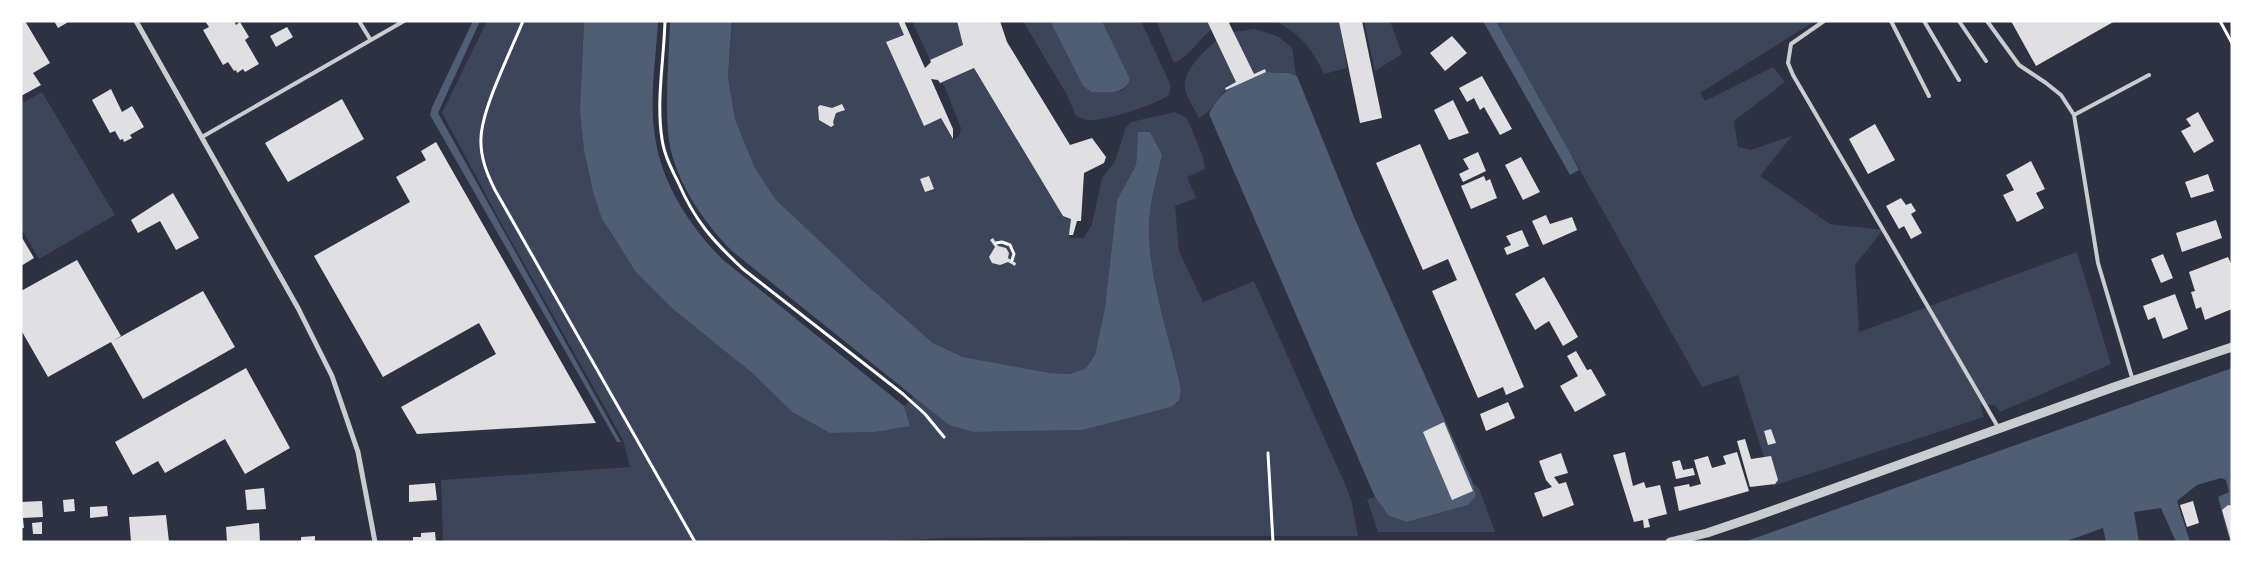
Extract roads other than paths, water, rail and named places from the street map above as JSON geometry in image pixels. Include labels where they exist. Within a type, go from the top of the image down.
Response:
[{"type":"street","points":[[136,21],[298,308],[332,376],[358,452],[375,542]]},
{"type":"street","points":[[1670,542],[1757,516],[2133,380],[2232,347]]},
{"type":"lane","points":[[359,21],[370,39]]},
{"type":"lane","points":[[202,137],[404,21]]},
{"type":"lane","points":[[1824,21],[1791,44],[1788,63],[1793,75],[1999,428]]},
{"type":"lane","points":[[1891,21],[1929,96]]},
{"type":"lane","points":[[1924,21],[1958,80]]},
{"type":"lane","points":[[1959,21],[1986,60]]},
{"type":"lane","points":[[1987,21],[2019,65],[2061,95],[2074,115],[2098,263],[2133,380]]},
{"type":"lane","points":[[2074,115],[2149,75]]}]
